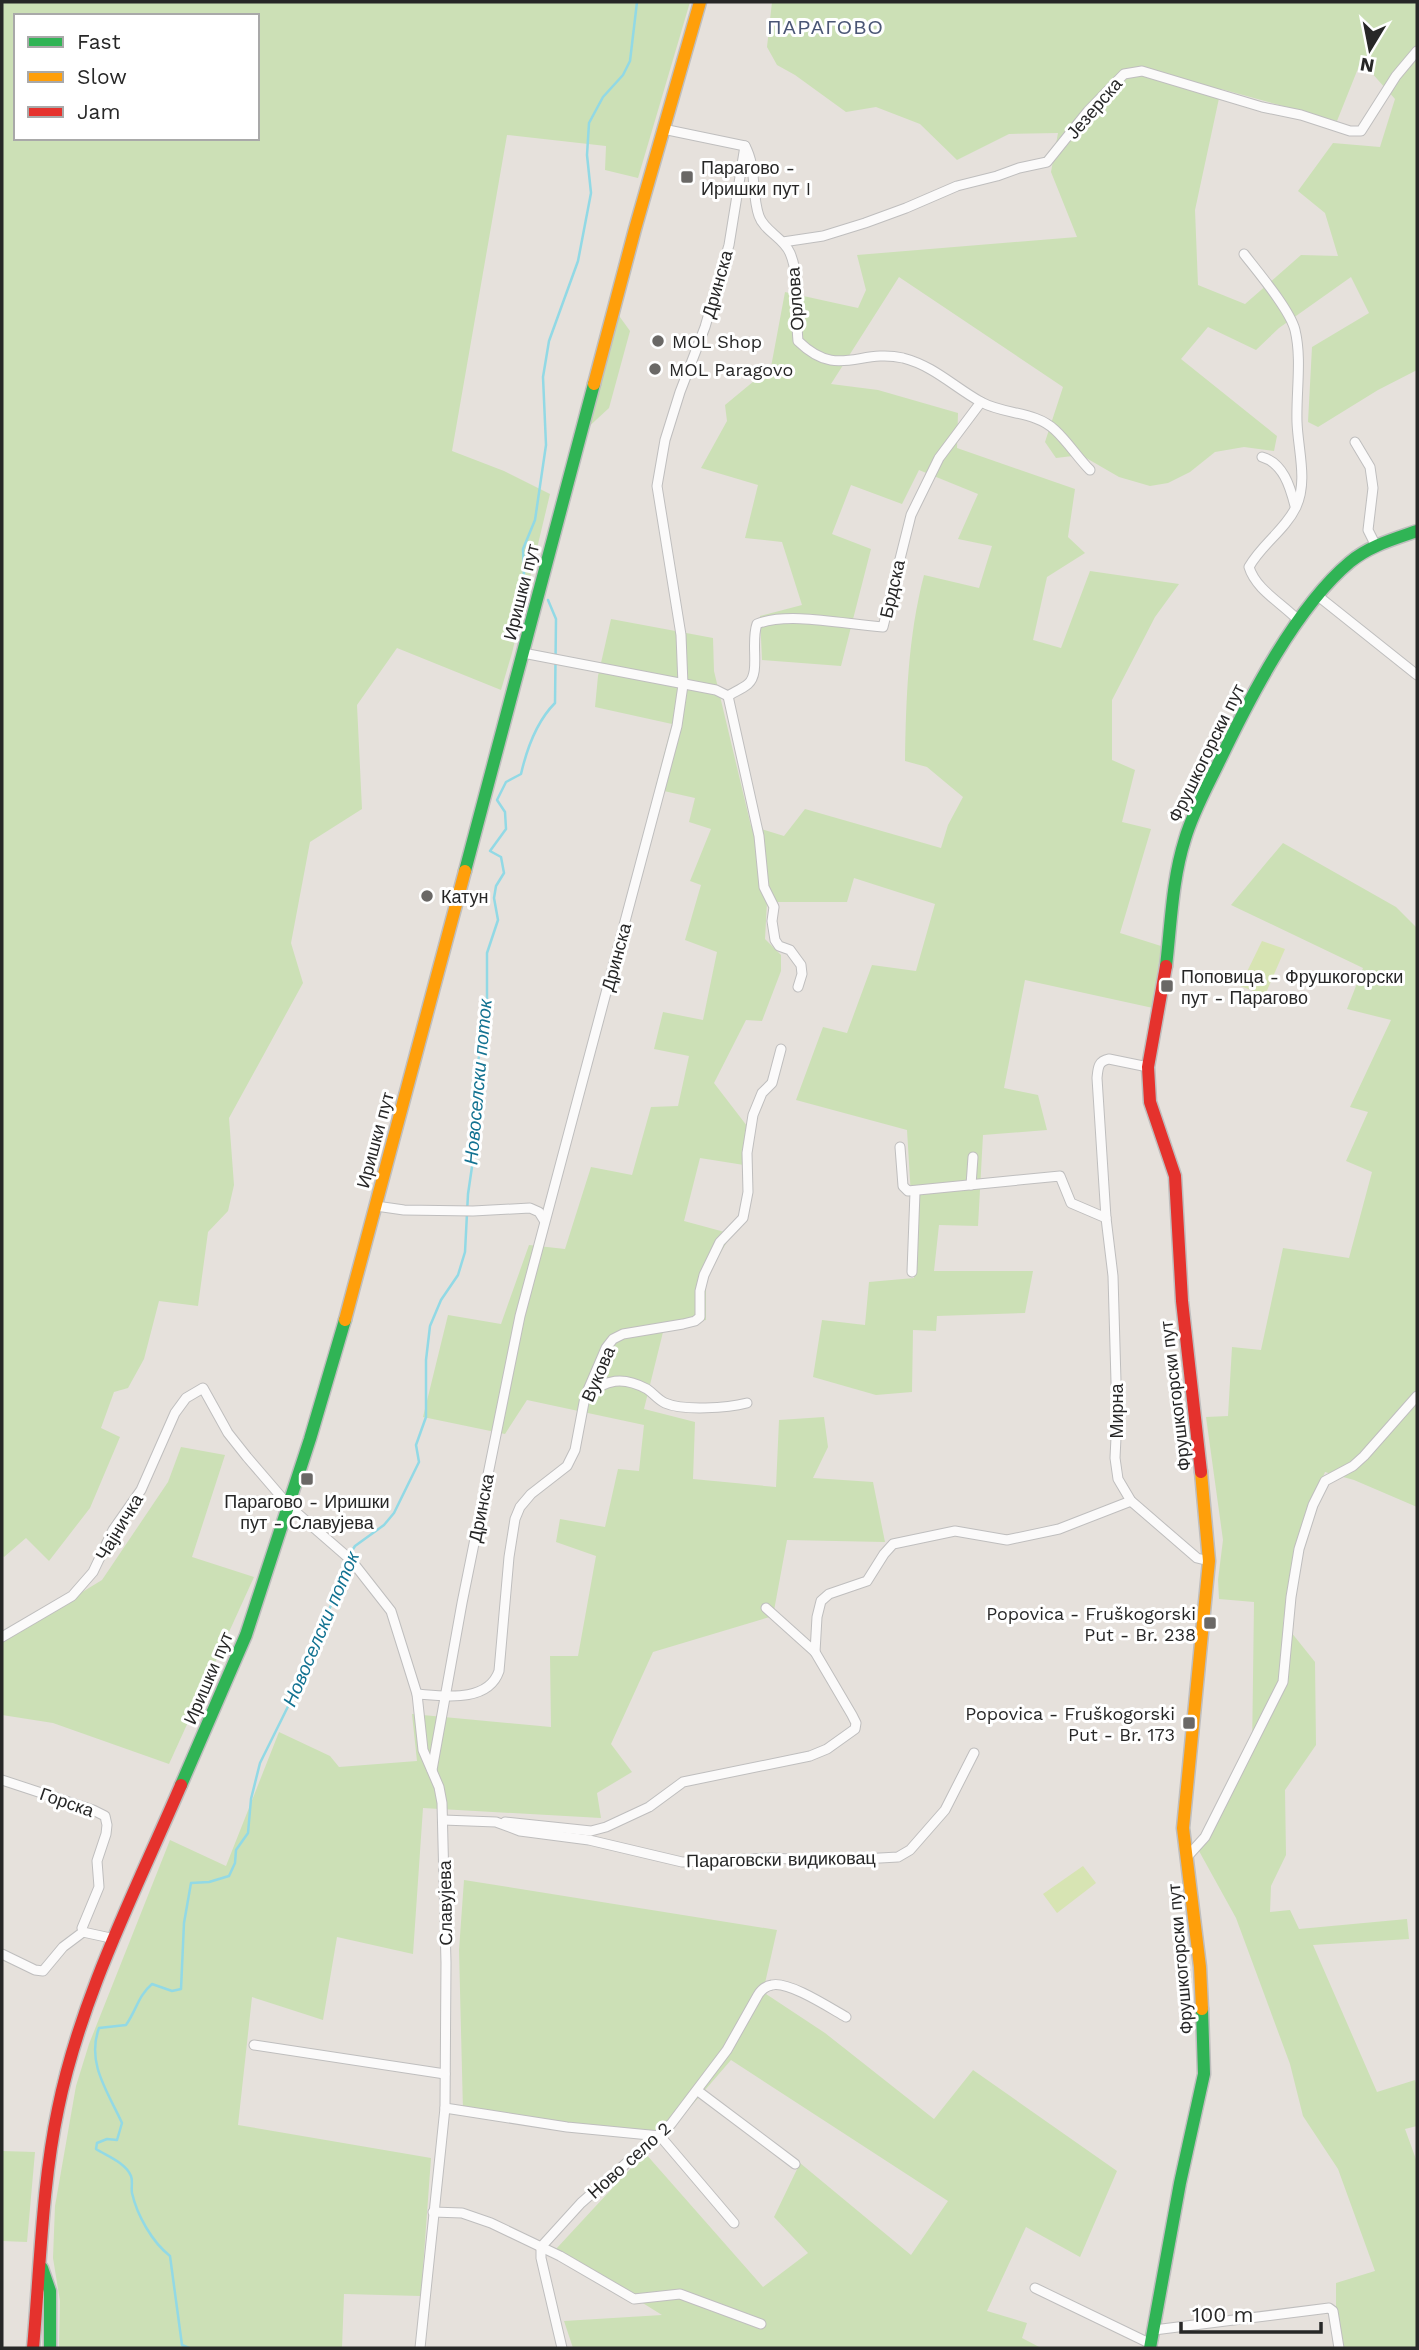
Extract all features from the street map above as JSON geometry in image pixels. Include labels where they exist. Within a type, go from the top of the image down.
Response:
[{"type":"main road","name":"Иришки пут","points":[[33,2348],[46,2187],[58,2107],[80,2025],[246,1634],[290,1507],[376,1206],[663,129],[700,2]]},
{"type":"main road","name":"Фрушкогорски пут","points":[[1150,2346],[1177,2196],[1204,2074],[1200,1967],[1183,1828],[1209,1561],[1195,1402],[1182,1301],[1175,1175],[1147,1087],[1147,1067],[1164,983],[1184,841],[1247,703],[1299,621],[1350,562],[1376,546],[1417,531]]},
{"type":"main road","points":[[41,2268],[50,2291],[50,2348]]},
{"type":"street","name":"Језерска","points":[[783,242],[823,236],[906,208],[957,186],[1047,162],[1088,111],[1124,74],[1142,71],[1262,107],[1301,115],[1350,131],[1362,131],[1396,76],[1417,51]]},
{"type":"street","points":[[663,129],[745,146]]},
{"type":"street","name":"Орлова","points":[[745,146],[751,157],[759,218],[790,253],[795,274],[798,341],[820,358],[835,362],[878,357],[901,358],[932,368],[981,402],[1036,418],[1055,429],[1090,471]]},
{"type":"street","name":"Дринска","points":[[432,1770],[502,1400],[544,1220],[576,1111],[677,726],[683,685],[681,635],[657,486],[665,440],[705,327],[729,245],[745,146]]},
{"type":"street","points":[[1244,254],[1295,328],[1297,421],[1302,469],[1296,507],[1249,567],[1252,577],[1299,621]]},
{"type":"street","name":"Брдска","points":[[728,696],[749,683],[754,676],[752,635],[757,624],[778,619],[856,622],[883,627],[911,515],[939,458],[981,402]]},
{"type":"street","points":[[1355,442],[1370,467],[1373,488],[1368,530],[1376,546]]},
{"type":"street","points":[[1262,457],[1273,460],[1285,478],[1296,507]]},
{"type":"street","points":[[1318,596],[1417,675]]},
{"type":"street","points":[[523,653],[716,690],[728,696],[759,836],[764,887],[774,906],[772,921],[775,940],[779,946],[790,950],[801,965],[802,974],[797,987]]},
{"type":"street","name":"Вукова","points":[[416,1694],[447,1696],[476,1693],[489,1688],[495,1681],[499,1671],[509,1557],[515,1519],[520,1507],[531,1494],[567,1466],[575,1450],[585,1397],[606,1348],[613,1339],[623,1334],[695,1321],[700,1317],[700,1291],[706,1269],[720,1242],[743,1218],[748,1192],[747,1153],[753,1115],[762,1093],[772,1083],[781,1049]]},
{"type":"street","name":"Мирна","points":[[1147,1067],[1109,1059],[1098,1065],[1106,1218],[1113,1276],[1117,1417],[1115,1458],[1118,1479],[1131,1501],[1197,1558],[1209,1561]]},
{"type":"street","points":[[900,1147],[903,1186],[908,1191],[1060,1176],[1071,1203],[1106,1218]]},
{"type":"street","points":[[971,1185],[972,1157]]},
{"type":"street","points":[[912,1272],[915,1192]]},
{"type":"street","points":[[376,1206],[404,1210],[473,1212],[530,1208],[550,1196]]},
{"type":"street","points":[[530,1208],[538,1212],[544,1220]]},
{"type":"street","points":[[585,1397],[608,1381],[626,1382],[647,1390],[665,1403],[690,1407],[737,1406],[747,1403]]},
{"type":"street","name":"Славујева","points":[[203,1388],[229,1433],[290,1507],[351,1560],[391,1611],[416,1694],[423,1750],[439,1787],[443,1821],[446,1964],[445,2108],[420,2348]]},
{"type":"street","name":"Чајничка","points":[[2,1637],[72,1596],[93,1572],[113,1530],[141,1490],[175,1413],[186,1398],[203,1388]]},
{"type":"street","points":[[1187,1857],[1205,1837],[1283,1682],[1291,1597],[1300,1549],[1313,1505],[1325,1481],[1353,1466],[1364,1456],[1417,1396]]},
{"type":"street","points":[[816,1652],[818,1608],[821,1601],[829,1594],[867,1581],[879,1560],[893,1544],[956,1531],[1007,1540],[1059,1528],[1131,1501]]},
{"type":"street","name":"Параговски видиковац","points":[[443,1821],[496,1822],[591,1830],[606,1827],[649,1808],[683,1782],[810,1756],[827,1749],[855,1730],[856,1723],[816,1652],[766,1608]]},
{"type":"street","name":"Параговски видиковац","points":[[496,1822],[520,1831],[589,1840],[682,1861],[772,1858],[827,1861],[898,1857],[910,1850],[945,1810],[974,1753]]},
{"type":"street","name":"Горска","points":[[2,1780],[105,1816],[106,1834],[97,1861],[99,1887],[82,1924],[83,1931]]},
{"type":"street","points":[[2,1954],[35,1970],[43,1971],[63,1947],[83,1931],[116,1939]]},
{"type":"street","name":"Ново село 2","points":[[541,2248],[581,2203],[660,2136],[698,2091],[727,2050],[764,1988],[772,1984],[780,1985],[846,2017]]},
{"type":"street","points":[[254,2045],[445,2074]]},
{"type":"street","points":[[698,2091],[795,2164]]},
{"type":"street","points":[[445,2108],[567,2127],[660,2136],[734,2223]]},
{"type":"street","points":[[433,2212],[462,2213],[491,2223],[560,2256],[634,2299],[680,2294],[761,2324]]},
{"type":"street","points":[[541,2248],[562,2348]]},
{"type":"street","points":[[1035,2288],[1150,2346]]},
{"type":"street","points":[[1154,2330],[1329,2308],[1333,2311],[1339,2348]]},
{"type":"green space","points":[[2,2],[690,2],[638,178],[605,170],[606,146],[507,135],[452,451],[504,471],[550,494],[501,690],[397,648],[357,705],[362,809],[310,842],[291,943],[303,983],[229,1118],[234,1185],[228,1211],[208,1232],[198,1306],[159,1301],[144,1359],[128,1388],[114,1392],[101,1428],[120,1437],[90,1508],[49,1561],[26,1538],[4,1557]]},
{"type":"green space","points":[[772,2],[1417,2],[1417,370],[1378,390],[1318,427],[1308,422],[1312,347],[1369,313],[1351,277],[1279,328],[1256,350],[1208,327],[1181,359],[1277,436],[1274,451],[1244,447],[1215,452],[1190,472],[1168,483],[1150,486],[1119,477],[1081,455],[1056,458],[1045,442],[1063,387],[899,277],[831,384],[878,390],[958,413],[957,448],[1075,489],[1068,537],[1085,553],[1047,577],[1033,640],[1061,648],[1090,571],[1179,584],[1155,617],[1112,700],[1112,760],[1135,770],[1122,822],[1151,829],[1120,933],[1161,946],[1153,1008],[1025,980],[1004,1088],[1038,1095],[1047,1130],[983,1135],[978,1226],[939,1225],[934,1271],[1033,1271],[1025,1313],[937,1316],[936,1331],[913,1330],[912,1392],[876,1395],[813,1377],[822,1320],[865,1325],[869,1282],[914,1278],[920,1195],[911,1196],[907,1130],[796,1100],[823,1027],[847,1033],[872,965],[916,971],[935,904],[854,878],[847,902],[767,902],[765,939],[781,955],[781,971],[762,1021],[746,1020],[714,1083],[747,1126],[744,1165],[700,1158],[684,1221],[732,1234],[706,1276],[706,1320],[664,1328],[644,1409],[695,1422],[693,1479],[776,1487],[779,1420],[824,1417],[828,1447],[813,1478],[873,1482],[885,1542],[787,1540],[773,1616],[653,1652],[611,1744],[632,1772],[597,1793],[601,1818],[423,1808],[413,1954],[337,1937],[323,2020],[252,1997],[238,2125],[431,2158],[421,2296],[344,2294],[342,2348],[59,2348],[60,2301],[53,2258],[55,2206],[76,2086],[89,2044],[170,1840],[226,1866],[279,1732],[330,1756],[339,1767],[417,1761],[412,1714],[551,1727],[550,1656],[578,1656],[596,1556],[556,1542],[560,1519],[605,1527],[618,1469],[639,1471],[644,1425],[527,1400],[505,1434],[423,1417],[448,1315],[501,1324],[529,1245],[565,1249],[591,1167],[632,1175],[651,1107],[678,1106],[689,1056],[654,1049],[663,1012],[703,1020],[717,952],[685,940],[701,885],[690,881],[711,829],[689,822],[695,798],[655,789],[672,724],[595,707],[598,676],[611,619],[713,638],[714,671],[751,826],[784,836],[805,809],[941,848],[948,825],[963,797],[927,767],[905,761],[907,691],[914,621],[924,575],[979,588],[992,546],[958,539],[978,494],[919,470],[902,504],[851,485],[832,534],[871,549],[841,666],[762,660],[760,616],[802,605],[782,542],[745,538],[758,485],[701,468],[727,421],[725,405],[771,367],[785,292],[858,308],[866,290],[857,255],[1077,237],[1051,172],[1058,133],[1009,134],[957,160],[920,124],[876,107],[846,112],[777,65],[767,47]],"holes":[[[1361,61],[1395,99],[1380,147],[1333,143],[1298,191],[1325,213],[1338,256],[1301,255],[1245,304],[1198,285],[1195,210],[1221,89],[1337,121]]]},
{"type":"green space","points":[[617,313],[630,331],[609,408],[584,431]]},
{"type":"green space","points":[[1283,843],[1396,907],[1417,928],[1417,1507],[1354,1480],[1325,1472],[1297,1540],[1283,1622],[1315,1662],[1316,1745],[1285,1790],[1286,1855],[1271,1886],[1270,1912],[1290,1910],[1299,1929],[1407,1919],[1409,1939],[1313,1945],[1377,2092],[1415,2080],[1417,2086],[1417,2126],[1405,2129],[1417,2162],[1417,2348],[1336,2348],[1336,2283],[1375,2271],[1338,2169],[1303,2116],[1290,2064],[1236,1918],[1199,1851],[1252,1753],[1254,1602],[1219,1599],[1218,1580],[1223,1540],[1206,1417],[1228,1416],[1232,1347],[1261,1350],[1283,1248],[1349,1258],[1372,1172],[1346,1161],[1368,1112],[1350,1107],[1391,1020],[1347,1009],[1363,968],[1231,905]]},
{"type":"green space","points":[[1262,941],[1285,949],[1265,995],[1240,986]]},
{"type":"green space","points":[[181,1447],[225,1455],[192,1557],[254,1577],[169,1764],[53,1723],[2,1715],[2,1641],[102,1580],[168,1482]]},
{"type":"green space","points":[[1083,1866],[1096,1883],[1057,1913],[1043,1894]]},
{"type":"green space","points":[[464,1880],[777,1930],[763,1992],[825,2033],[934,2119],[973,2070],[1117,2171],[1080,2257],[1026,2227],[987,2311],[1027,2323],[1022,2338],[1041,2348],[573,2348],[564,2321],[662,2315],[556,2249],[645,2153],[763,2287],[808,2253],[774,2217],[800,2163],[911,2255],[948,2201],[731,2060],[666,2135],[463,2111],[459,1950]]},
{"type":"green space","points":[[2,2151],[35,2152],[27,2242],[2,2241]]},
{"type":"waterway","name":"Новоселски поток","points":[[524,576],[523,549],[535,520],[546,445],[543,377],[549,341],[578,261],[591,193],[587,155],[589,123],[603,97],[623,75],[630,61],[637,2]]},
{"type":"waterway","name":"Новоселски поток","points":[[350,1554],[355,1546],[384,1525],[394,1513],[419,1462],[416,1445],[426,1417],[426,1360],[430,1326],[441,1300],[458,1275],[465,1252],[477,1067],[487,1015],[487,953],[498,920],[494,898],[496,886],[504,873],[501,857],[490,851],[506,829],[505,812],[497,800],[506,782],[521,774],[533,736],[555,703],[556,619],[548,600]]},
{"type":"waterway","name":"Новоселски поток","points":[[189,2348],[182,2345],[170,2256],[151,2236],[141,2219],[134,2201],[129,2171],[96,2149],[97,2143],[107,2139],[117,2140],[122,2123],[100,2077],[95,2053],[96,2041],[99,2028],[126,2025],[152,1984],[172,1991],[181,1989],[184,1923],[191,1883],[209,1882],[229,1876],[235,1863],[236,1850],[248,1833],[251,1799],[260,1763],[311,1660],[318,1633],[341,1584],[347,1560]]},
{"type":"traffic: fast","points":[[465,871],[594,384]]},
{"type":"traffic: fast","points":[[1166,966],[1175,886],[1188,829],[1231,737],[1275,655],[1311,603],[1350,562],[1382,544],[1417,531]]},
{"type":"traffic: fast","points":[[181,1785],[246,1635],[310,1439],[345,1320]]},
{"type":"traffic: fast","points":[[1150,2348],[1180,2183],[1204,2074],[1202,2009]]},
{"type":"traffic: fast","points":[[42,2268],[50,2291],[50,2348]]},
{"type":"traffic: slow","points":[[594,384],[700,2]]},
{"type":"traffic: slow","points":[[345,1320],[465,871]]},
{"type":"traffic: slow","points":[[1201,1472],[1209,1561],[1183,1828],[1200,1967],[1202,2009]]},
{"type":"traffic: jam","points":[[1166,966],[1148,1067],[1150,1102],[1175,1176],[1182,1301],[1201,1472]]},
{"type":"traffic: jam","points":[[33,2348],[48,2167],[68,2067],[111,1944],[181,1785]]},
{"type":"place","name":"Парагово - Иришки пут I","points":[[687,177]]},
{"type":"place","name":"MOL Shop","points":[[658,341]]},
{"type":"place","name":"MOL Paragovo","points":[[655,369]]},
{"type":"place","name":"Катун","points":[[427,896]]},
{"type":"place","name":"Поповица - Фрушкогорски пут - Парагово","points":[[1167,986]]},
{"type":"place","name":"Парагово - Иришки пут - Славујева","points":[[307,1479]]},
{"type":"place","name":"Popovica - Fruškogorski Put - Br. 238","points":[[1210,1623]]},
{"type":"place","name":"Popovica - Fruškogorski Put - Br. 173","points":[[1189,1723]]},
{"type":"district","name":"ПАРАГОВО","points":[[826,27]]}]
